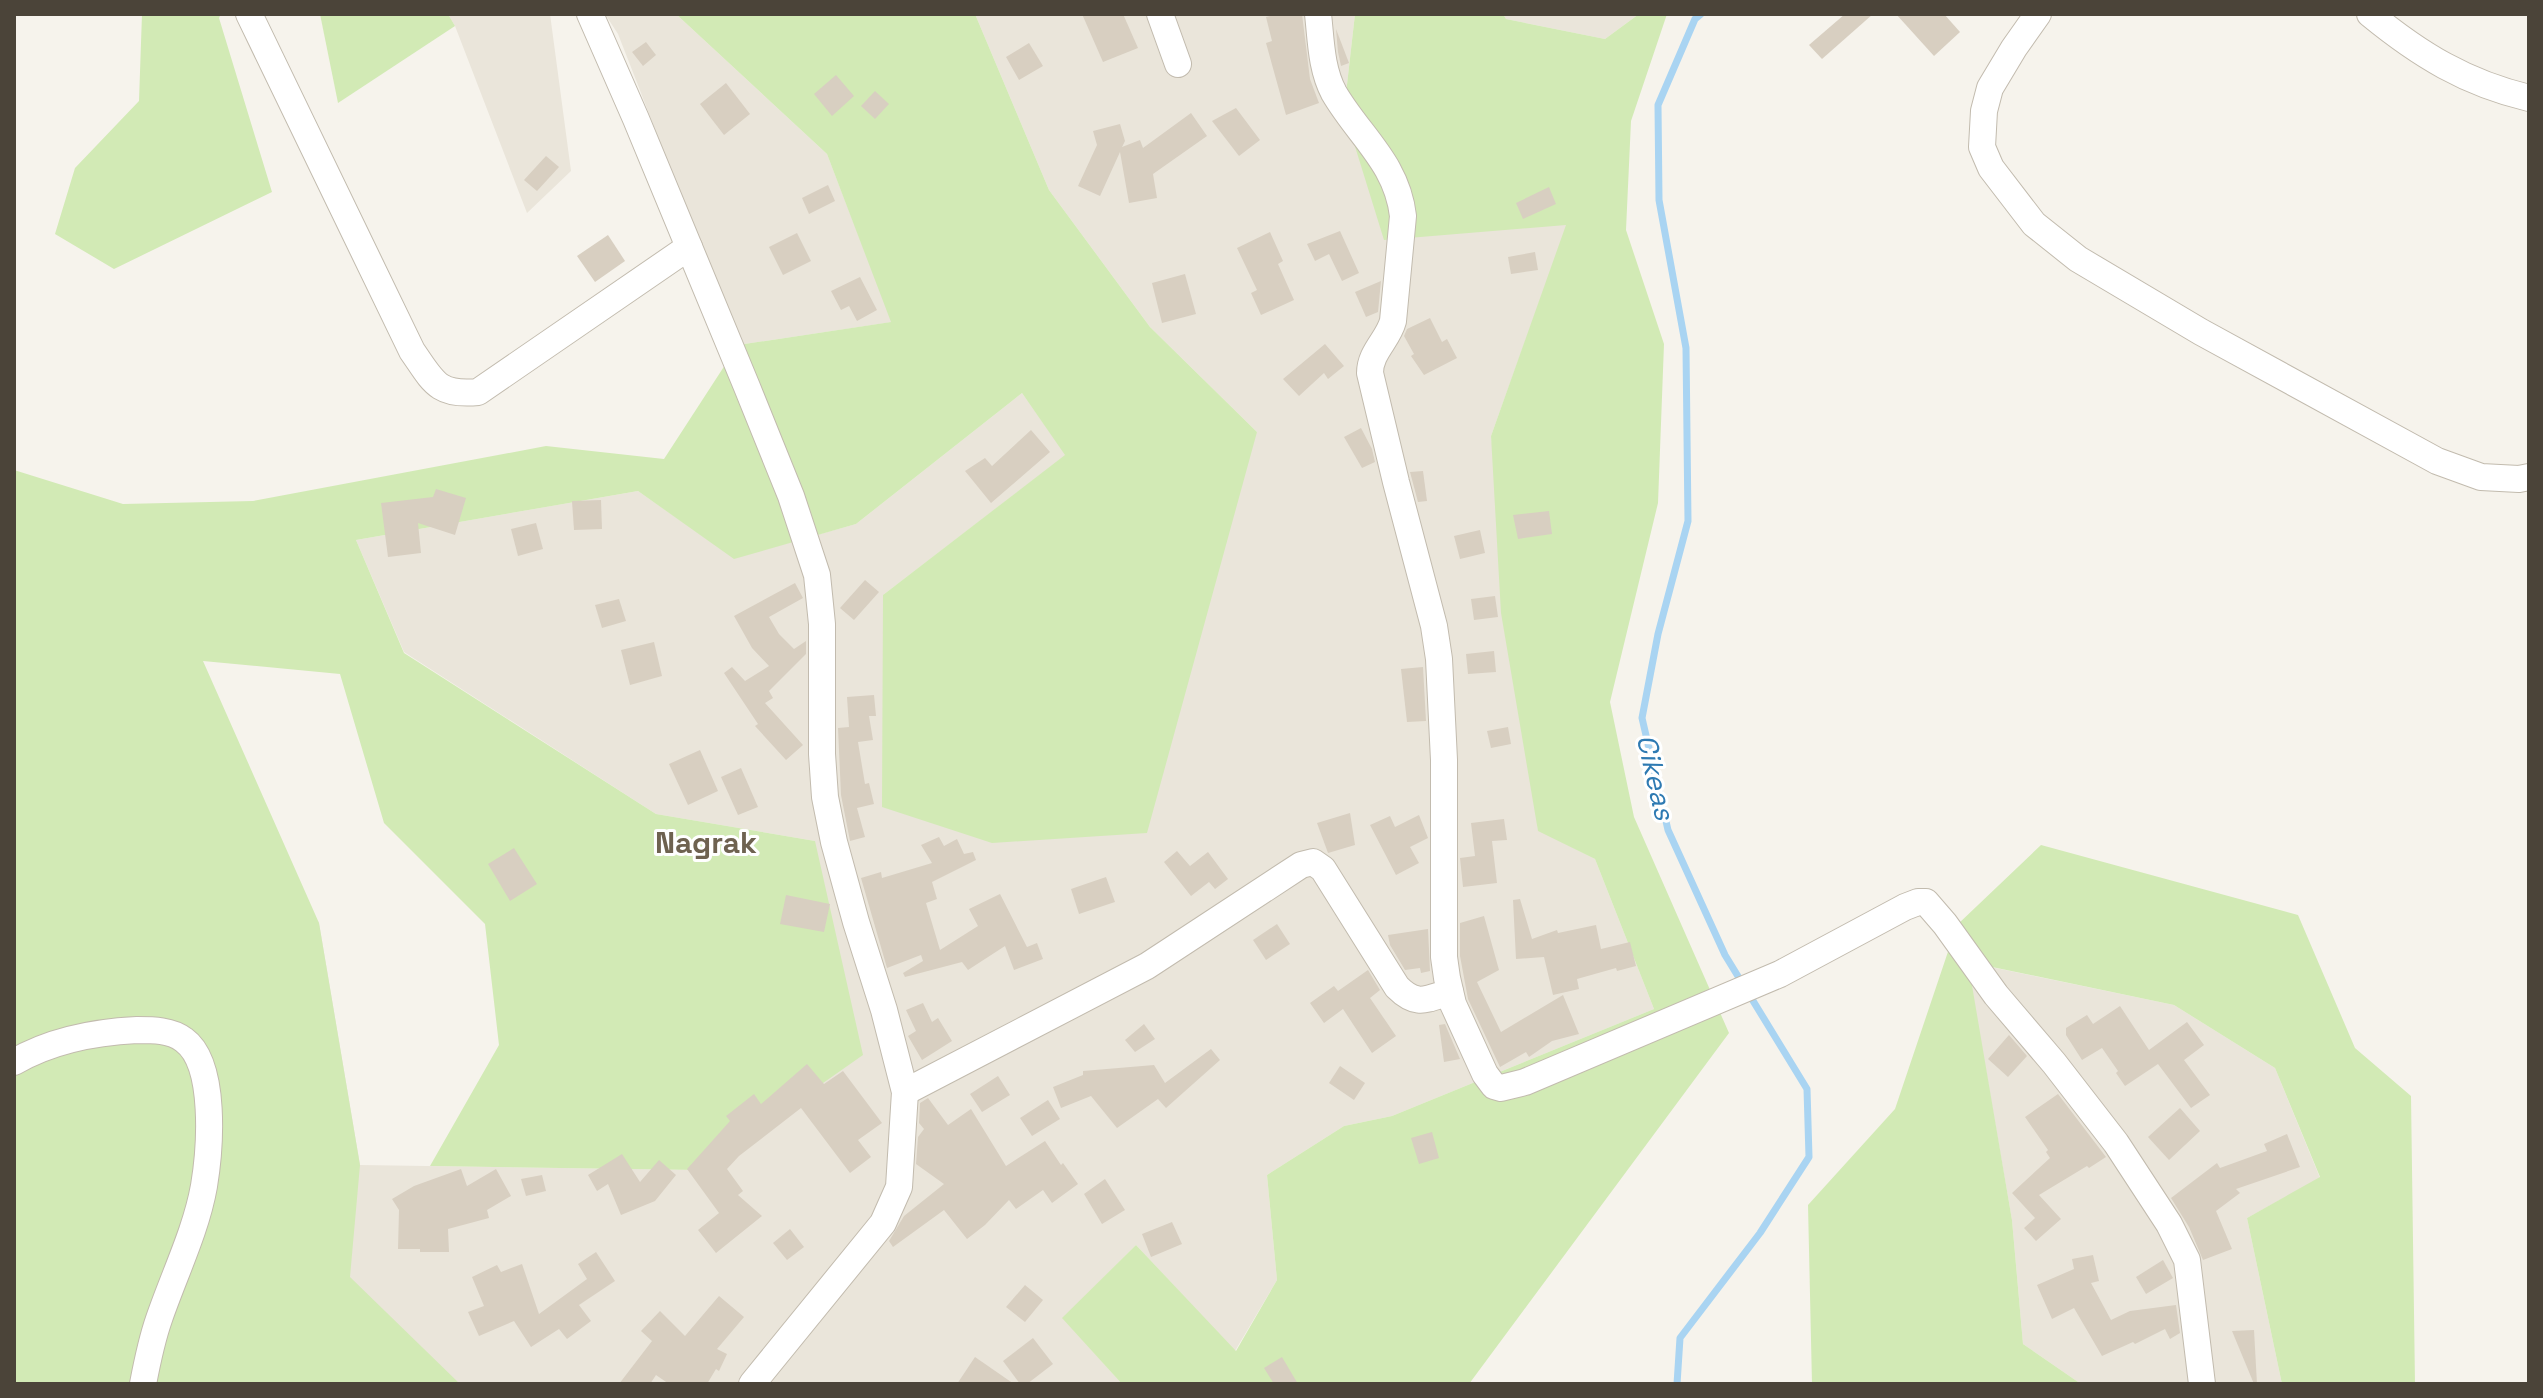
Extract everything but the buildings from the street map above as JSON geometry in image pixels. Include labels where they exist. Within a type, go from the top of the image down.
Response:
[{"type":"street","points":[[249,14],[412,351],[432,381],[454,394],[478,392],[689,247]]},
{"type":"street","points":[[590,14],[791,496],[817,575],[822,624],[825,797],[841,868],[905,1092],[899,1187],[883,1223],[752,1384]]},
{"type":"street","points":[[1160,14],[1178,64]]},
{"type":"street","points":[[1318,14],[1327,77],[1335,94],[1386,164],[1401,199],[1403,216],[1393,321],[1374,356],[1370,373],[1434,626],[1439,659],[1444,760],[1444,957],[1450,992],[1471,1048],[1485,1074],[1494,1086],[1501,1088],[1525,1082],[1780,974],[1905,907],[1926,902],[1996,995],[2116,1143],[2169,1224],[2187,1260],[2202,1384]]},
{"type":"street","points":[[2038,14],[1990,88],[1984,111],[1982,147],[1991,168],[2034,224],[2078,259],[2201,332],[2437,461],[2481,477],[2529,477]]},
{"type":"street","points":[[2370,14],[2447,69],[2497,90],[2529,98]]},
{"type":"street","points":[[905,1092],[1147,966],[1301,865],[1313,862],[1323,869],[1397,987],[1408,998],[1422,1000],[1450,992]]},
{"type":"street","points":[[14,1062],[48,1046],[90,1036],[149,1030],[181,1037],[191,1045],[204,1074],[209,1094],[204,1187],[190,1236],[157,1322],[143,1384]]},
{"type":"shaded area","points":[[448,14],[550,14],[571,171],[527,213],[455,26]]},
{"type":"shaded area","points":[[605,14],[676,14],[827,154],[892,322],[738,345],[618,34]]},
{"type":"shaded area","points":[[975,14],[1355,14],[1344,111],[1567,225],[1491,436],[1538,830],[1595,859],[1654,1009],[1392,1116],[1344,1126],[1267,1175],[1277,1280],[1235,1351],[1136,1245],[1063,1318],[1122,1384],[14,1384],[14,470],[319,923],[360,1165],[699,1170],[815,841],[656,814],[404,652],[356,540],[638,491],[734,558],[856,524],[1022,393],[1066,455],[883,595],[1257,432],[1150,327],[1049,190]]},
{"type":"shaded area","points":[[1503,14],[1639,14],[1605,39],[1506,19]]},
{"type":"shaded area","points":[[1967,962],[2174,1005],[2275,1068],[2320,1178],[2247,1218],[2282,1384],[2081,1384],[2023,1344],[2012,1220]]},
{"type":"green space","points":[[142,14],[221,14],[219,18],[272,192],[114,269],[55,234],[75,168],[139,101]]},
{"type":"green space","points":[[320,14],[448,14],[455,26],[338,103]]},
{"type":"green space","points":[[676,14],[975,14],[1049,190],[1150,327],[1257,432],[1147,833],[992,843],[882,807],[883,595],[1065,455],[1022,393],[856,524],[734,559],[638,491],[356,540],[404,653],[656,814],[815,841],[863,1055],[699,1170],[430,1166],[499,1045],[485,924],[384,823],[340,674],[203,661],[319,923],[360,1165],[350,1277],[460,1384],[14,1384],[14,470],[123,504],[253,501],[546,446],[664,459],[738,345],[891,322],[827,154]]},
{"type":"green space","points":[[1355,14],[1503,14],[1506,19],[1605,39],[1639,14],[1667,14],[1631,121],[1626,230],[1664,344],[1658,503],[1610,702],[1634,817],[1729,1033],[1469,1384],[1122,1384],[1062,1318],[1136,1245],[1236,1351],[1277,1280],[1267,1175],[1344,1126],[1392,1116],[1654,1009],[1595,859],[1538,831],[1501,613],[1491,436],[1566,225],[1384,240],[1344,111]]},
{"type":"green space","points":[[2041,845],[2298,915],[2355,1048],[2411,1096],[2415,1384],[2282,1384],[2247,1218],[2320,1177],[2275,1068],[2174,1005],[1968,962],[2012,1220],[2023,1344],[2081,1384],[1812,1384],[1808,1205],[1895,1109],[1957,925]]},
{"type":"waterway","name":"Cikeas","points":[[1677,1384],[1680,1338],[1760,1233],[1809,1157],[1807,1089],[1725,955],[1668,830],[1642,718],[1658,634],[1688,521],[1686,348],[1659,200],[1658,105],[1695,19],[1701,14]]},
{"type":"district","name":"Nagrak","points":[[706,842]]}]
